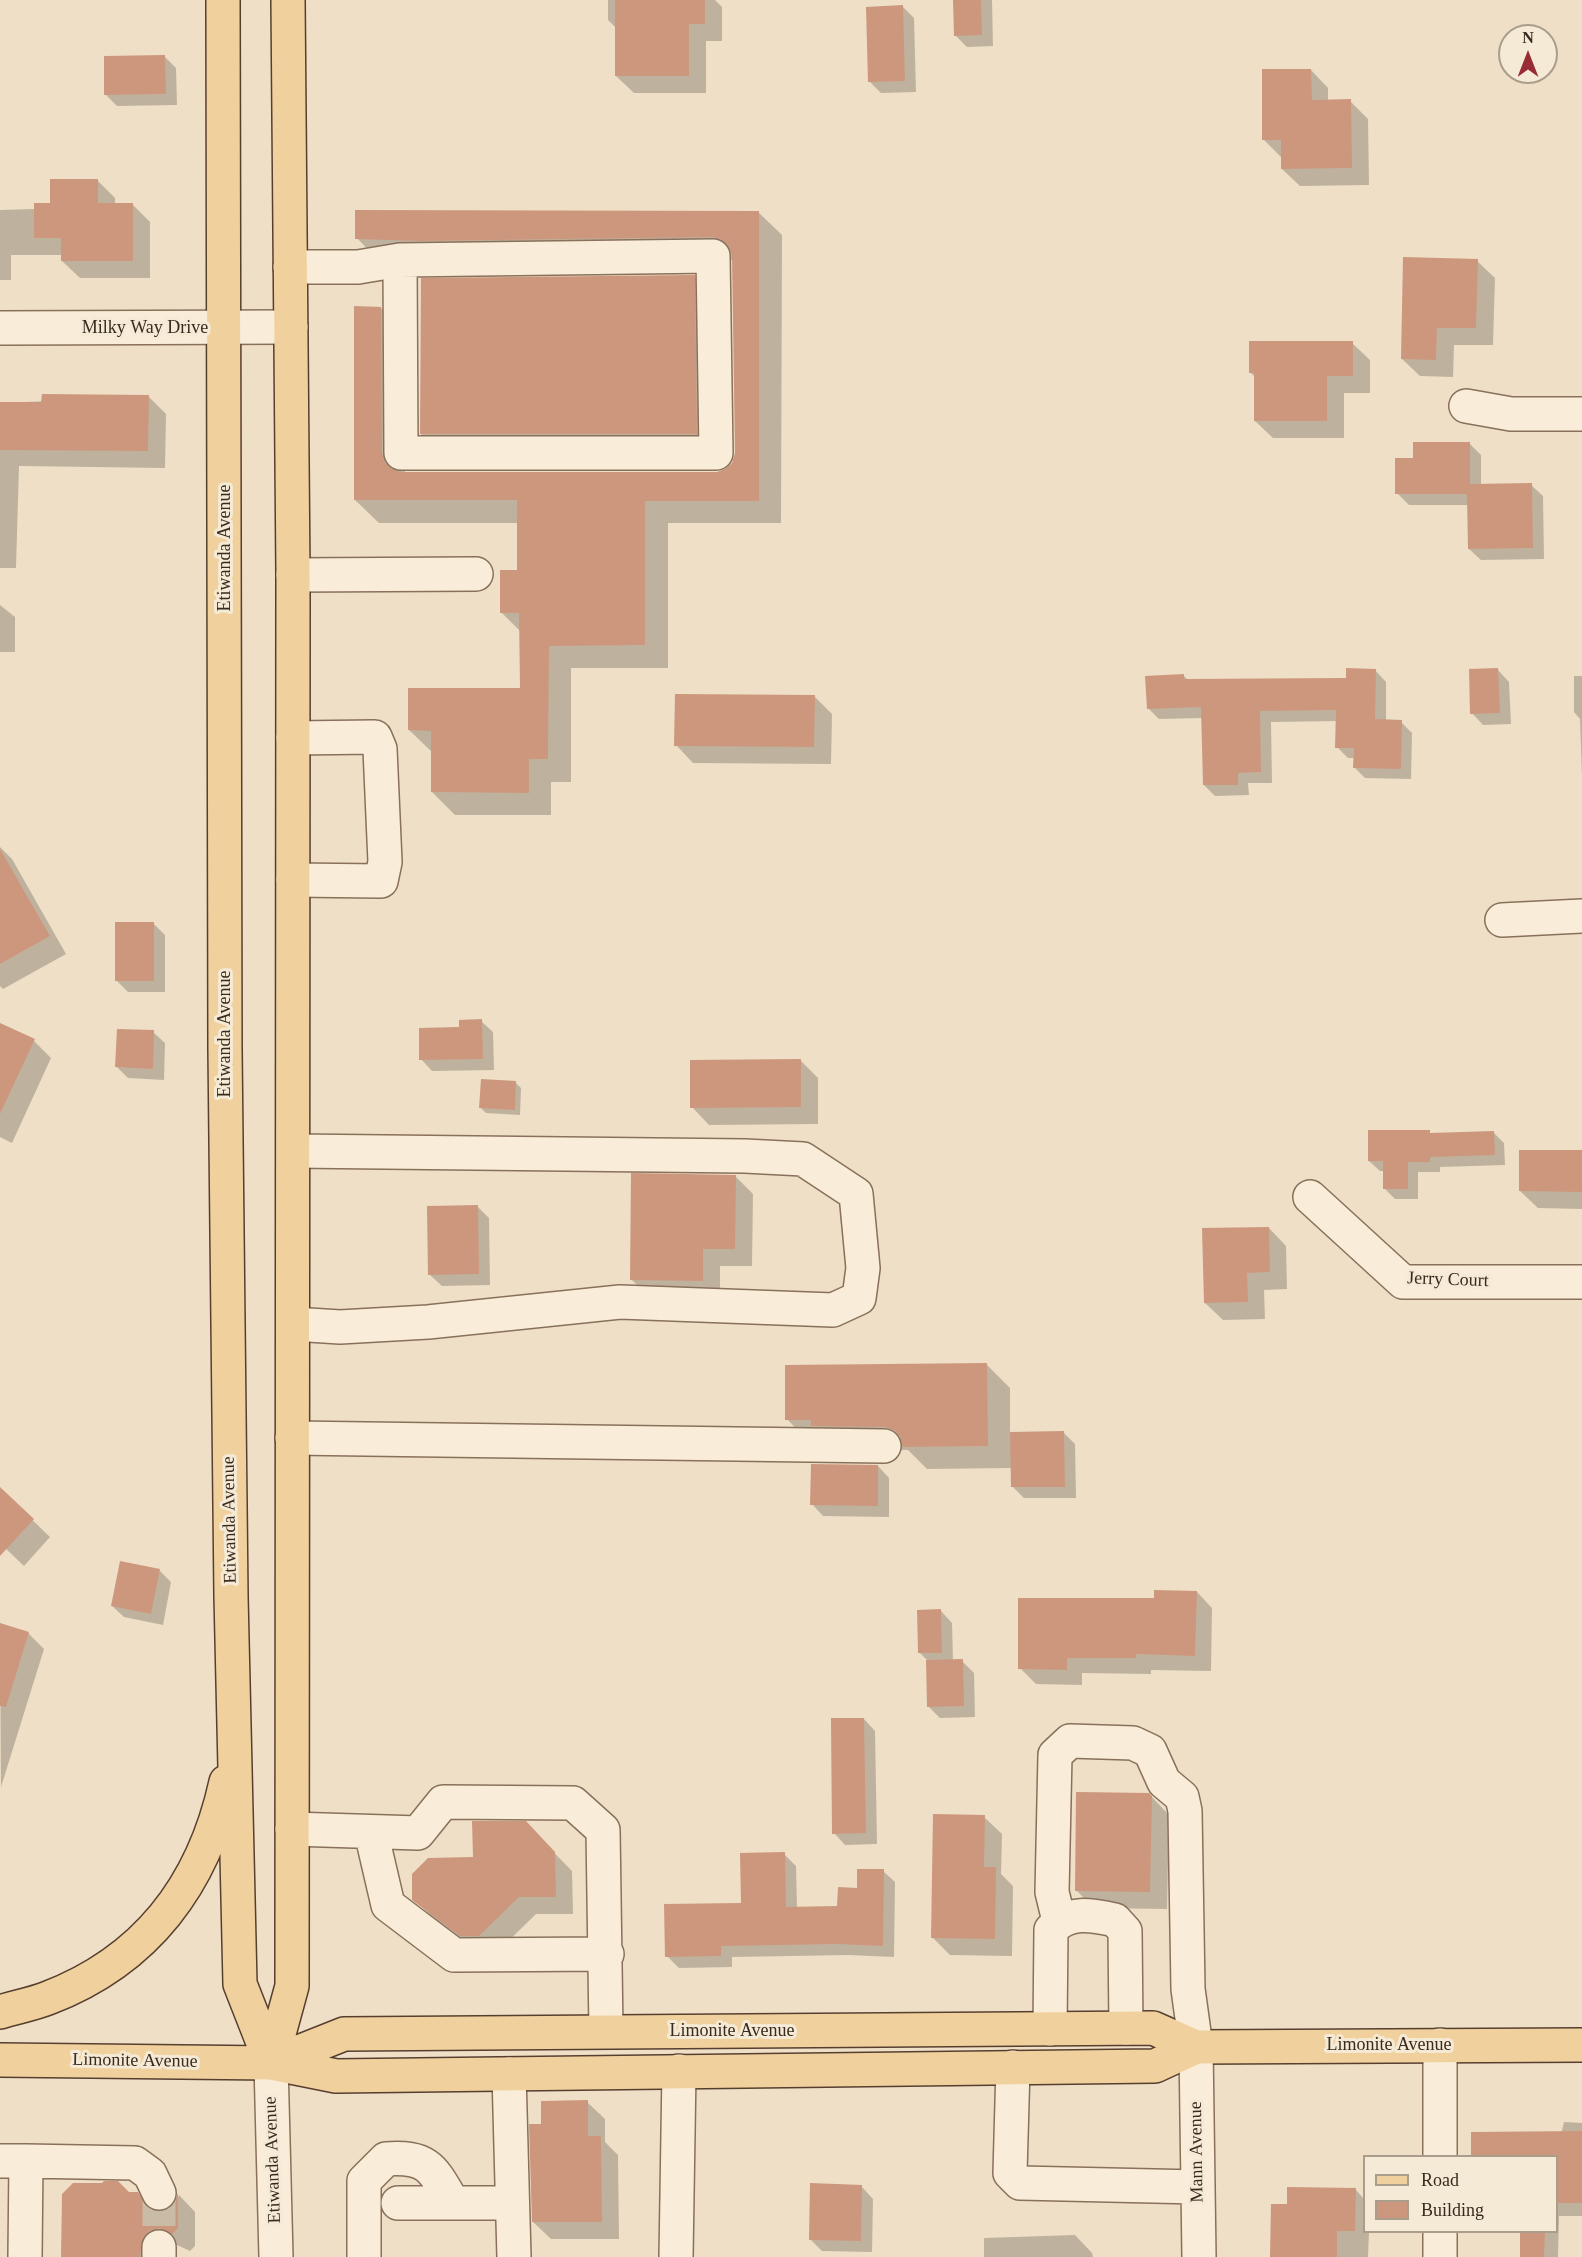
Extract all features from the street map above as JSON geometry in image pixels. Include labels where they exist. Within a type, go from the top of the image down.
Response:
[{"type":"main road","name":"Etiwanda Avenue","points":[[223,0],[225,1049],[231,1596],[240,1984],[271,2063]]},
{"type":"main road","name":"Etiwanda Avenue","points":[[271,2063],[292,1986],[293,575],[288,0]]},
{"type":"main road","points":[[0,2012],[49,1998],[97,1973],[137,1945],[169,1913],[192,1879],[220,1809],[236,1736]]},
{"type":"main road","name":"Limonite Avenue","points":[[271,2063],[344,2034],[1153,2028],[1196,2047],[1582,2045]]},
{"type":"main road","name":"Limonite Avenue","points":[[0,2060],[271,2063],[336,2076],[1155,2066],[1196,2047]]},
{"type":"street","points":[[290,267],[358,267],[400,260],[713,256],[716,453],[401,453],[400,260]]},
{"type":"street","name":"Milky Way Drive","points":[[0,328],[291,327]]},
{"type":"street","points":[[1466,406],[1511,414],[1582,414]]},
{"type":"street","points":[[293,575],[476,574]]},
{"type":"street","points":[[293,738],[375,737],[380,749],[385,862],[381,881],[293,880]]},
{"type":"street","points":[[1502,920],[1582,916]]},
{"type":"street","points":[[293,1324],[340,1327],[428,1322],[620,1302],[833,1310],[859,1298],[863,1268],[856,1194],[803,1159],[745,1156],[294,1151]]},
{"type":"street","name":"Jerry Court","points":[[1310,1197],[1403,1282],[1582,1282]]},
{"type":"street","points":[[292,1438],[884,1446]]},
{"type":"street","name":"Mann Avenue","points":[[1059,1921],[1052,1892],[1055,1755],[1070,1741],[1133,1743],[1150,1751],[1164,1782],[1182,1797],[1185,1811],[1188,1989],[1196,2047],[1199,2257]]},
{"type":"street","points":[[292,1829],[417,1833],[443,1802],[573,1803],[603,1830],[606,2031]]},
{"type":"street","points":[[371,1832],[388,1905],[454,1954],[606,1954]]},
{"type":"street","points":[[1050,2029],[1051,1930],[1059,1921],[1080,1915],[1116,1920],[1125,1931],[1126,2028]]},
{"type":"street","points":[[1440,2045],[1440,2155]]},
{"type":"street","name":"Etiwanda Avenue","points":[[271,2063],[276,2257]]},
{"type":"street","points":[[1013,2067],[1010,2173],[1020,2183],[1198,2187]]},
{"type":"street","points":[[675,2257],[678,2071]]},
{"type":"street","points":[[509,2074],[514,2257]]},
{"type":"street","points":[[364,2257],[364,2181],[386,2159],[412,2159],[433,2169],[453,2203]]},
{"type":"street","points":[[16,2251],[13,2161],[135,2163],[150,2174],[159,2193]]},
{"type":"street","points":[[398,2203],[512,2203]]},
{"type":"street","points":[[1440,2233],[1440,2257]]},
{"type":"building","points":[[615,0],[705,0],[705,24],[689,24],[689,76],[615,76]]},
{"type":"building","points":[[953,0],[981,0],[982,35],[954,36]]},
{"type":"building","points":[[903,5],[905,81],[868,82],[866,7]]},
{"type":"building","points":[[165,55],[166,94],[104,95],[104,56]]},
{"type":"building","points":[[1262,69],[1311,69],[1312,100],[1351,99],[1352,168],[1281,169],[1281,140],[1262,140]]},
{"type":"building","points":[[50,179],[98,179],[98,203],[133,203],[133,261],[61,261],[61,238],[34,238],[34,203],[50,203]]},
{"type":"building","points":[[355,210],[759,211],[759,501],[645,501],[645,645],[549,646],[548,759],[529,759],[529,793],[431,792],[431,731],[408,730],[408,688],[520,688],[519,613],[500,613],[500,570],[517,570],[517,500],[354,500],[354,306],[381,307],[382,453],[385,463],[392,469],[401,472],[717,472],[732,463],[735,453],[732,256],[723,240],[713,237],[421,241],[355,239]]},
{"type":"building","points":[[1403,257],[1478,259],[1476,328],[1437,328],[1436,360],[1401,359]]},
{"type":"building","points":[[695,275],[697,434],[420,434],[421,278]]},
{"type":"building","points":[[1249,341],[1353,341],[1353,376],[1327,376],[1327,421],[1254,421],[1254,373],[1249,373]]},
{"type":"building","points":[[42,394],[149,395],[148,451],[0,450],[0,402],[41,402]]},
{"type":"building","points":[[1413,442],[1470,442],[1470,484],[1532,483],[1533,548],[1468,549],[1467,494],[1395,494],[1395,458],[1413,458]]},
{"type":"building","points":[[1346,668],[1376,669],[1375,719],[1402,720],[1401,769],[1353,768],[1354,748],[1335,748],[1336,710],[1260,711],[1261,772],[1238,773],[1238,785],[1203,785],[1201,707],[1147,709],[1145,676],[1184,674],[1184,679],[1346,678]]},
{"type":"building","points":[[1498,668],[1500,713],[1470,714],[1469,669]]},
{"type":"building","points":[[675,694],[815,695],[814,747],[674,746]]},
{"type":"building","points":[[0,849],[50,936],[0,964]]},
{"type":"building","points":[[115,922],[154,922],[154,981],[115,981]]},
{"type":"building","points":[[482,1019],[483,1059],[419,1060],[419,1028],[459,1027],[459,1020]]},
{"type":"building","points":[[0,1023],[35,1039],[0,1114]]},
{"type":"building","points":[[117,1029],[154,1030],[153,1069],[115,1067]]},
{"type":"building","points":[[801,1059],[801,1107],[690,1108],[690,1060]]},
{"type":"building","points":[[481,1079],[516,1081],[515,1110],[479,1108]]},
{"type":"building","points":[[1368,1130],[1430,1130],[1430,1133],[1494,1131],[1495,1155],[1430,1157],[1430,1162],[1408,1162],[1408,1189],[1383,1189],[1383,1161],[1368,1161]]},
{"type":"building","points":[[1519,1150],[1582,1150],[1582,1192],[1519,1191]]},
{"type":"building","points":[[631,1173],[736,1175],[735,1249],[703,1249],[703,1281],[630,1280]]},
{"type":"building","points":[[478,1205],[479,1274],[428,1275],[427,1206]]},
{"type":"building","points":[[1269,1227],[1270,1272],[1247,1273],[1248,1302],[1204,1303],[1202,1228]]},
{"type":"building","points":[[987,1363],[988,1446],[903,1447],[900,1436],[894,1430],[885,1427],[811,1426],[811,1420],[785,1420],[785,1365]]},
{"type":"building","points":[[1064,1431],[1065,1487],[1011,1487],[1010,1432]]},
{"type":"building","points":[[811,1464],[878,1465],[878,1506],[810,1505]]},
{"type":"building","points":[[0,1487],[34,1519],[0,1556]]},
{"type":"building","points":[[120,1561],[160,1569],[151,1614],[111,1606]]},
{"type":"building","points":[[1154,1590],[1197,1591],[1195,1656],[1136,1654],[1136,1658],[1067,1658],[1067,1670],[1018,1669],[1018,1598],[1154,1598]]},
{"type":"building","points":[[941,1609],[942,1653],[918,1653],[917,1610]]},
{"type":"building","points":[[0,1623],[29,1632],[6,1707],[0,1706]]},
{"type":"building","points":[[963,1659],[964,1706],[927,1707],[926,1660]]},
{"type":"building","points":[[831,1718],[864,1718],[866,1833],[832,1834]]},
{"type":"building","points":[[1076,1792],[1149,1793],[1152,1796],[1150,1892],[1075,1891]]},
{"type":"building","points":[[933,1814],[985,1815],[984,1867],[996,1867],[995,1939],[931,1938]]},
{"type":"building","points":[[472,1821],[526,1821],[555,1852],[556,1897],[519,1897],[479,1936],[460,1936],[412,1900],[412,1874],[428,1858],[473,1857]]},
{"type":"building","points":[[785,1852],[786,1907],[837,1906],[838,1887],[857,1888],[857,1869],[884,1869],[883,1946],[837,1944],[721,1946],[721,1956],[665,1957],[664,1904],[741,1903],[740,1853]]},
{"type":"building","points":[[588,2100],[588,2136],[601,2136],[602,2222],[532,2222],[529,2124],[541,2124],[541,2101]]},
{"type":"building","points":[[1582,2131],[1582,2203],[1558,2203],[1558,2155],[1471,2155],[1471,2132]]},
{"type":"building","points":[[118,2181],[129,2192],[138,2192],[148,2208],[157,2212],[166,2210],[174,2204],[178,2193],[178,2228],[172,2234],[160,2228],[149,2231],[143,2238],[140,2257],[61,2257],[62,2194],[73,2183],[102,2183]]},
{"type":"building","points":[[810,2183],[862,2185],[861,2241],[809,2240]]},
{"type":"building","points":[[1287,2187],[1356,2188],[1355,2231],[1337,2231],[1337,2257],[1270,2257],[1271,2204],[1287,2204]]},
{"type":"building","points":[[1520,2233],[1545,2233],[1544,2257],[1520,2257]]},
{"type":"tunnel","points":[[159,2193],[159,2247]]}]
